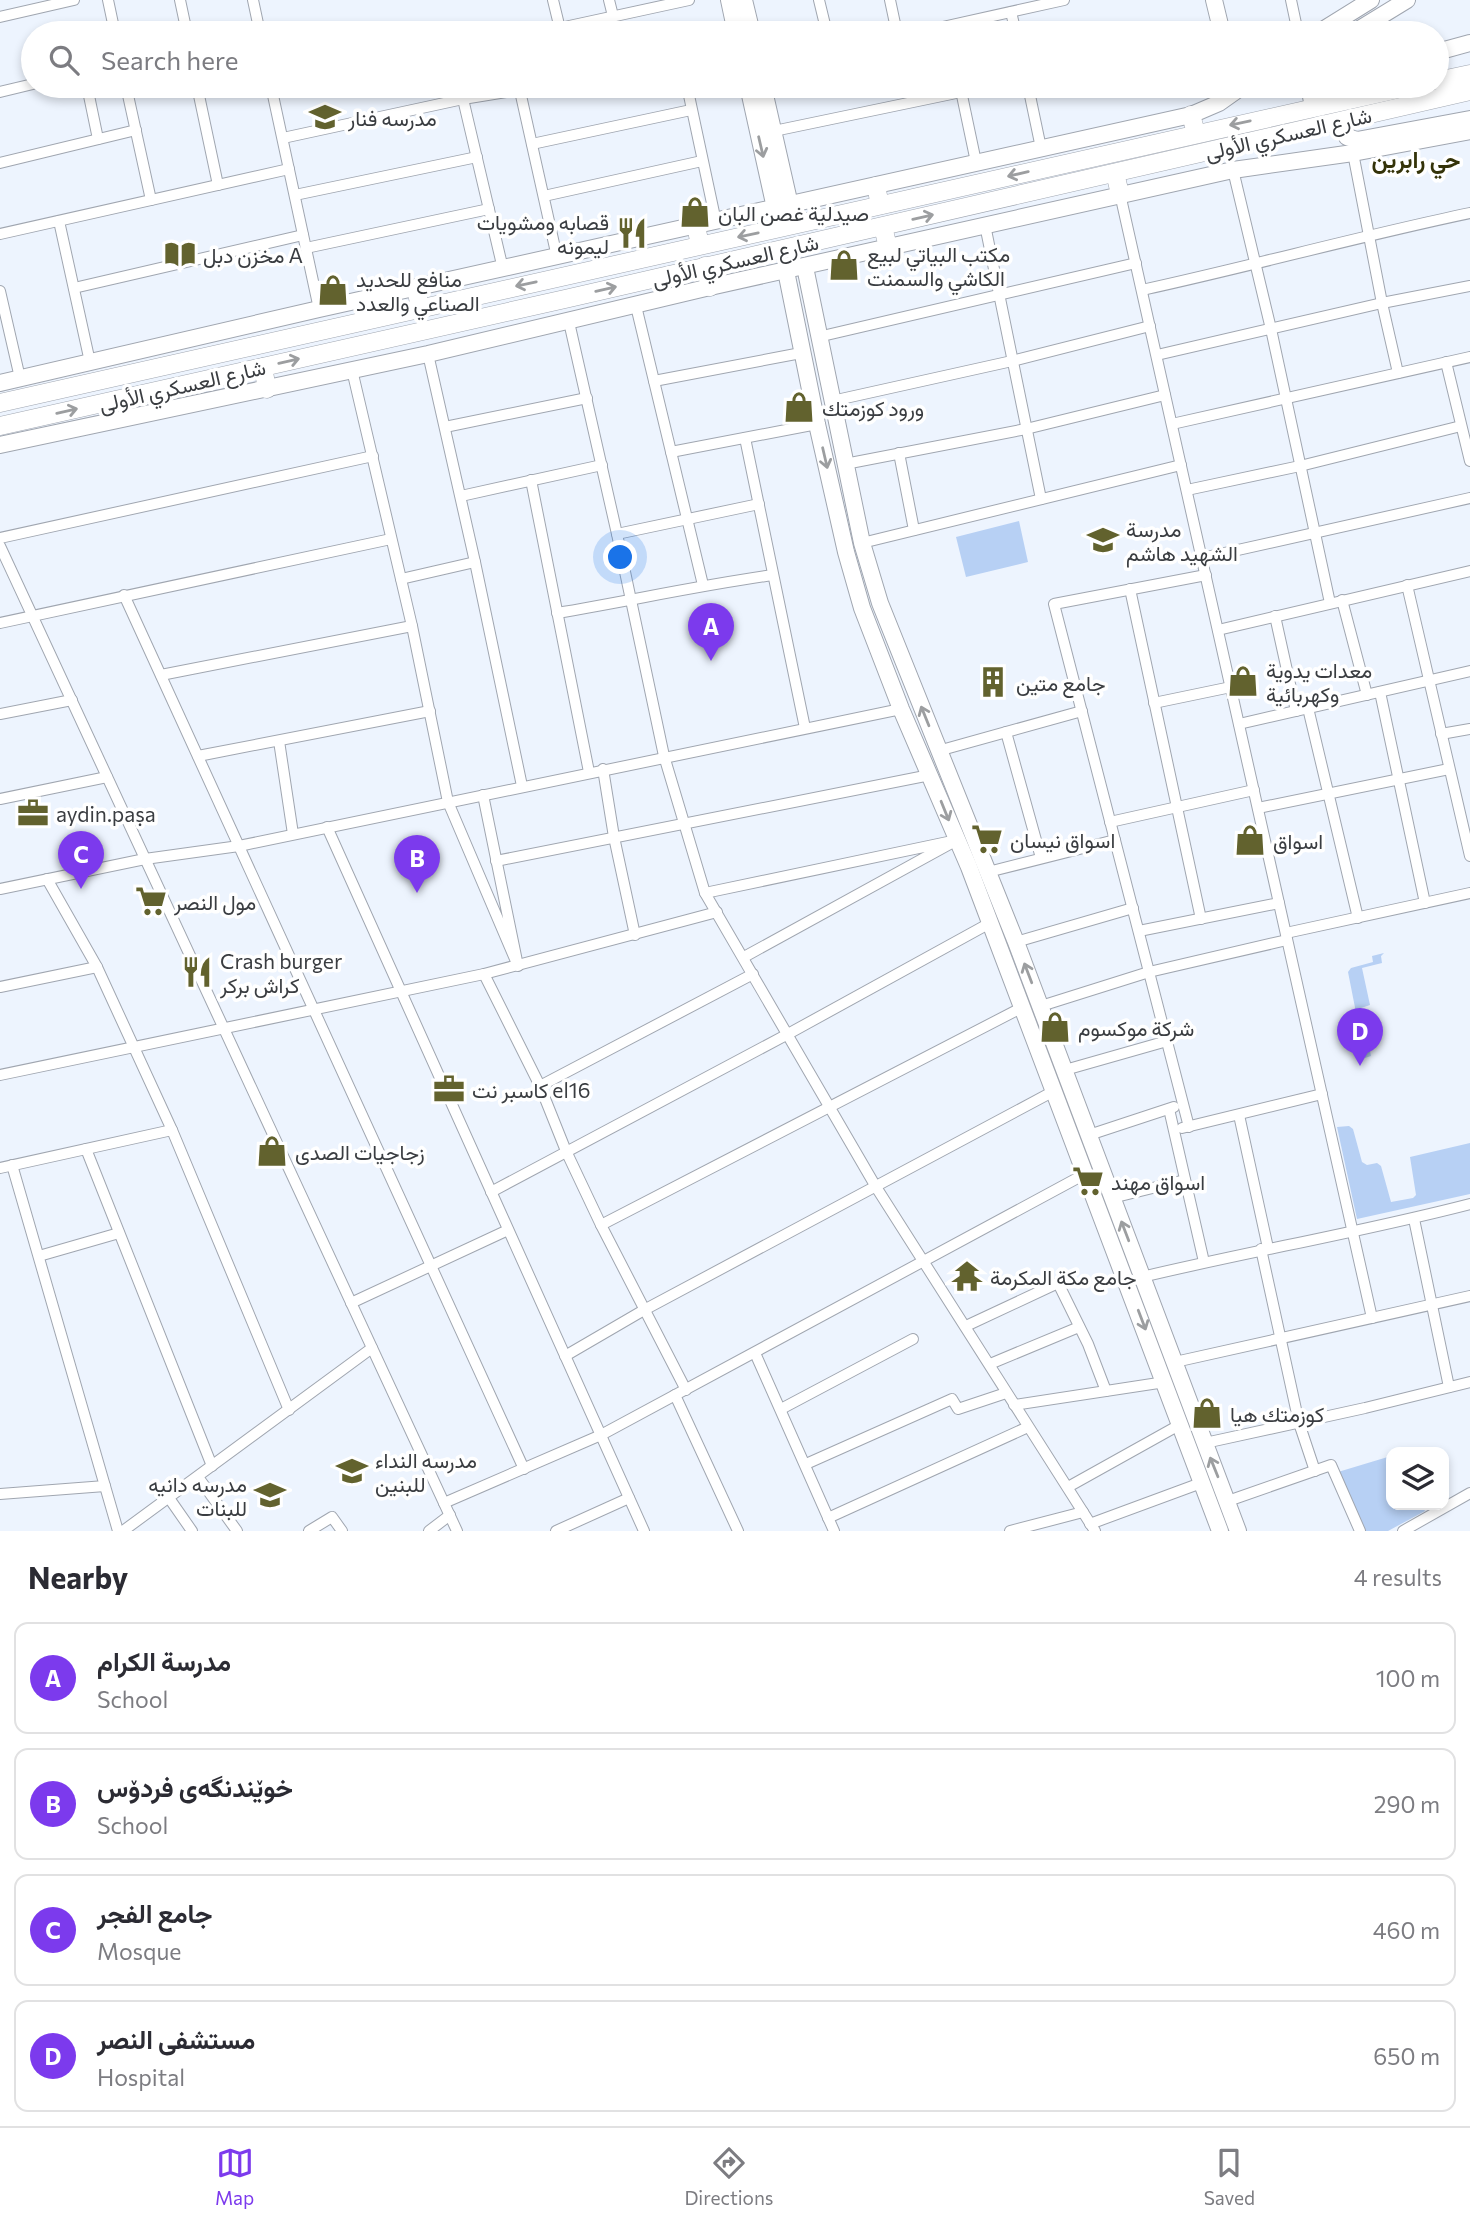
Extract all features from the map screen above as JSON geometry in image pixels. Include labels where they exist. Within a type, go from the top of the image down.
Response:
[{"type":"main road","points":[[1449,78],[1470,74]]},
{"type":"main road","name":"شارع العسكري الأولى","points":[[1449,96],[1470,91]]},
{"type":"main road","name":"شارع العسكري الأولى","points":[[0,403],[880,205],[1194,124],[1313,107],[1338,98]]},
{"type":"main road","name":"شارع العسكري الأولى","points":[[0,426],[1439,98]]},
{"type":"main road","points":[[1115,173],[1121,194]]},
{"type":"main road","points":[[876,186],[880,205]]},
{"type":"main road","points":[[798,224],[802,245]]},
{"type":"main road","points":[[696,226],[700,245]]},
{"type":"main road","points":[[883,226],[888,247]]},
{"type":"main road","points":[[777,229],[782,249]]},
{"type":"main road","points":[[705,266],[710,287]]},
{"type":"main road","points":[[416,288],[420,308]]},
{"type":"main road","points":[[262,367],[267,389]]},
{"type":"street","points":[[0,17],[74,0]]},
{"type":"street","points":[[108,0],[112,21]]},
{"type":"street","points":[[180,0],[184,21]]},
{"type":"street","points":[[253,0],[257,21]]},
{"type":"street","points":[[553,0],[558,21]]},
{"type":"street","points":[[609,0],[613,16]]},
{"type":"street","points":[[594,21],[663,3],[689,0]]},
{"type":"street","points":[[729,0],[733,21]]},
{"type":"street","points":[[744,0],[749,21]]},
{"type":"street","points":[[819,0],[824,21]]},
{"type":"street","points":[[890,0],[894,21]]},
{"type":"street","points":[[979,21],[1063,0]]},
{"type":"street","points":[[1214,0],[1217,21]]},
{"type":"street","points":[[1291,0],[1295,21]]},
{"type":"street","points":[[1368,21],[1387,5],[1407,0]]},
{"type":"street","points":[[1335,21],[1363,2]]},
{"type":"street","points":[[1011,12],[1013,21]]},
{"type":"street","points":[[1449,48],[1470,43]]},
{"type":"street","points":[[0,92],[21,87]]},
{"type":"street","points":[[89,98],[98,139]]},
{"type":"street","points":[[129,98],[151,200]]},
{"type":"street","points":[[200,98],[218,185]]},
{"type":"street","points":[[274,98],[319,309]]},
{"type":"street","points":[[283,138],[470,98]]},
{"type":"street","points":[[522,98],[557,257]]},
{"type":"street","points":[[689,98],[716,222]]},
{"type":"street","points":[[751,98],[782,206]]},
{"type":"street","points":[[766,98],[774,131],[782,206]]},
{"type":"street","points":[[774,131],[920,98]]},
{"type":"street","points":[[962,98],[976,162]]},
{"type":"street","points":[[1031,98],[1041,148]]},
{"type":"street","points":[[0,383],[976,162],[1041,148],[1194,124],[1224,98]]},
{"type":"street","points":[[1311,98],[1313,107]]},
{"type":"street","points":[[463,99],[503,269]]},
{"type":"street","points":[[532,144],[691,110]]},
{"type":"street","points":[[1342,120],[1345,134],[1350,139],[1357,140],[1470,119]]},
{"type":"street","points":[[0,163],[136,130]]},
{"type":"street","points":[[0,444],[428,354],[710,287],[1233,170],[1353,153],[1470,131]]},
{"type":"street","points":[[1353,153],[1381,303],[1398,373]]},
{"type":"street","points":[[295,195],[477,157]]},
{"type":"street","points":[[544,196],[702,161]]},
{"type":"street","points":[[0,234],[289,169]]},
{"type":"street","points":[[1233,170],[1271,329],[1330,603]]},
{"type":"street","points":[[1121,194],[1373,1318]]},
{"type":"street","points":[[306,248],[489,209]]},
{"type":"street","points":[[1142,290],[1470,213]]},
{"type":"street","points":[[59,221],[90,362]]},
{"type":"street","points":[[985,225],[1041,499]]},
{"type":"street","points":[[74,288],[303,235]]},
{"type":"street","points":[[796,324],[816,329],[999,294],[1136,263]]},
{"type":"street","points":[[804,267],[862,543],[880,603],[1065,1070],[1081,1138],[1085,1174],[1220,1531]]},
{"type":"street","points":[[786,271],[817,424],[862,608],[901,709],[957,840],[1055,1091],[1112,1198],[1238,1531]]},
{"type":"street","points":[[1157,355],[1381,303],[1470,286]]},
{"type":"street","points":[[0,291],[20,379]]},
{"type":"street","points":[[636,306],[703,585]]},
{"type":"street","points":[[569,322],[664,757],[705,893],[876,1187],[1092,1527],[1202,1483]]},
{"type":"street","points":[[832,401],[1012,361],[1150,326]]},
{"type":"street","points":[[654,381],[801,353]]},
{"type":"street","points":[[428,354],[523,786]]},
{"type":"street","points":[[1172,424],[1470,357]]},
{"type":"street","points":[[1447,362],[1470,461]]},
{"type":"street","points":[[352,370],[412,626],[448,802],[518,966]]},
{"type":"street","points":[[845,464],[1026,429],[1166,395]]},
{"type":"street","points":[[445,427],[587,398]]},
{"type":"street","points":[[671,452],[817,424]]},
{"type":"street","points":[[1187,490],[1300,466],[1461,426]]},
{"type":"street","points":[[745,438],[805,729]]},
{"type":"street","points":[[899,453],[914,530]]},
{"type":"street","points":[[0,538],[373,456]]},
{"type":"street","points":[[461,496],[602,465]]},
{"type":"street","points":[[862,543],[1181,465]]},
{"type":"street","points":[[531,480],[589,772]]},
{"type":"street","points":[[1202,558],[1470,498]]},
{"type":"street","points":[[617,534],[759,504]]},
{"type":"street","points":[[0,623],[391,539]]},
{"type":"street","points":[[0,546],[457,1531]]},
{"type":"street","points":[[401,579],[475,562]]},
{"type":"street","points":[[1218,630],[1470,571]]},
{"type":"street","points":[[557,613],[632,601],[703,585],[773,575]]},
{"type":"street","points":[[1189,1127],[1054,604],[1206,575]]},
{"type":"street","points":[[1407,585],[1449,769],[1465,816],[1470,856]]},
{"type":"street","points":[[1130,590],[1200,919]]},
{"type":"street","points":[[124,595],[524,1469]]},
{"type":"street","points":[[1342,600],[1367,695]]},
{"type":"street","points":[[1275,616],[1296,711]]},
{"type":"street","points":[[161,675],[412,626]]},
{"type":"street","points":[[1239,724],[1470,671]]},
{"type":"street","points":[[1154,703],[1231,687]]},
{"type":"street","points":[[1380,692],[1425,903]]},
{"type":"street","points":[[0,714],[72,700]]},
{"type":"street","points":[[1308,708],[1358,918]]},
{"type":"street","points":[[0,889],[145,859],[239,846],[901,709]]},
{"type":"street","points":[[198,757],[430,711]]},
{"type":"street","points":[[938,751],[1082,711]]},
{"type":"street","points":[[1441,734],[1470,729]]},
{"type":"street","points":[[1006,732],[1041,858]]},
{"type":"street","points":[[279,741],[293,834]]},
{"type":"street","points":[[603,769],[635,935]]},
{"type":"street","points":[[1258,808],[1449,769]]},
{"type":"street","points":[[496,861],[930,775]]},
{"type":"street","points":[[0,799],[107,777]]},
{"type":"street","points":[[1110,822],[1254,790]]},
{"type":"street","points":[[483,795],[518,966]]},
{"type":"street","points":[[327,827],[644,1531]]},
{"type":"street","points":[[705,893],[957,840]]},
{"type":"street","points":[[744,957],[957,840]]},
{"type":"street","points":[[988,872],[1115,840]]},
{"type":"street","points":[[47,879],[97,967],[172,1130],[289,1410]]},
{"type":"street","points":[[1041,1006],[1149,972],[1358,918],[1470,893]]},
{"type":"street","points":[[1139,931],[1279,903]]},
{"type":"street","points":[[1016,942],[1133,908]]},
{"type":"street","points":[[0,1075],[484,974],[717,912]]},
{"type":"street","points":[[491,1192],[990,923]]},
{"type":"street","points":[[0,987],[97,967]]},
{"type":"street","points":[[484,974],[540,1086],[566,1151],[601,1225],[686,1390]]},
{"type":"street","points":[[540,1086],[753,974]]},
{"type":"street","points":[[601,1225],[1023,1007]]},
{"type":"street","points":[[1065,1070],[1167,1041]]},
{"type":"street","points":[[565,1356],[644,1310],[1055,1091]]},
{"type":"street","points":[[1174,1130],[1322,1094]]},
{"type":"street","points":[[1081,1138],[1183,1105]]},
{"type":"street","points":[[1169,1108],[1204,1262]]},
{"type":"street","points":[[1239,1115],[1299,1423],[1315,1471]]},
{"type":"street","points":[[0,1168],[172,1130]]},
{"type":"street","points":[[86,1149],[212,1466]]},
{"type":"street","points":[[12,1165],[105,1486],[121,1531],[372,1348]]},
{"type":"street","points":[[444,1503],[601,1435],[1085,1174]]},
{"type":"street","points":[[1112,1198],[1185,1180]]},
{"type":"street","points":[[1142,1277],[1264,1248],[1414,1219],[1470,1205]]},
{"type":"street","points":[[1414,1219],[1449,1387]]},
{"type":"street","points":[[351,1303],[508,1230]]},
{"type":"street","points":[[39,1256],[119,1233]]},
{"type":"street","points":[[966,1326],[1058,1283],[1106,1391]]},
{"type":"street","points":[[1175,1362],[1470,1296]]},
{"type":"street","points":[[990,1364],[1079,1328]]},
{"type":"street","points":[[780,1409],[913,1339]]},
{"type":"street","points":[[755,1353],[834,1531]]},
{"type":"street","points":[[1014,1405],[1165,1382]]},
{"type":"street","points":[[1205,1443],[1470,1382]]},
{"type":"street","points":[[806,1464],[952,1399],[958,1409],[1006,1393]]},
{"type":"street","points":[[675,1395],[738,1531]]},
{"type":"street","points":[[1068,1487],[1181,1424]]},
{"type":"street","points":[[828,1518],[1028,1427]]},
{"type":"street","points":[[1228,1501],[1331,1465],[1360,1531]]},
{"type":"street","points":[[198,1476],[237,1531]]},
{"type":"street","points":[[0,1494],[105,1486]]},
{"type":"street","points":[[1403,1531],[1470,1493]]},
{"type":"street","points":[[169,1498],[192,1531]]},
{"type":"street","points":[[556,1531],[629,1498]]},
{"type":"street","points":[[1010,1531],[1083,1512]]},
{"type":"street","points":[[429,1531],[450,1515]]},
{"type":"street","points":[[309,1531],[332,1517],[342,1531]]},
{"type":"shaded area","points":[[1019,521],[1028,562],[966,577],[956,537]]},
{"type":"shaded area","points":[[1384,953],[1381,956],[1382,963],[1362,968],[1370,1005],[1361,1008],[1371,1056],[1365,1058],[1348,972],[1351,968],[1373,962],[1372,956]]},
{"type":"shaded area","points":[[1349,1126],[1353,1129],[1362,1162],[1367,1165],[1377,1163],[1381,1166],[1391,1202],[1416,1195],[1410,1157],[1470,1143],[1470,1194],[1357,1219],[1337,1127]]},
{"type":"shaded area","points":[[1386,1458],[1386,1510],[1425,1511],[1388,1531],[1364,1531],[1338,1472]]},
{"type":"place","name":"مدرسه فنار","points":[[325,117]]},
{"type":"place","name":"صيدلية غصن البان","points":[[695,212]]},
{"type":"place","name":"قصابه ومشويات ليمونه","points":[[632,233]]},
{"type":"place","name":"مخزن دبل A","points":[[180,254]]},
{"type":"place","name":"مكتب البياتي لبيع الكاشي والسمنت","points":[[844,265]]},
{"type":"place","name":"منافع للحديد الصناعي والعدد","points":[[333,290]]},
{"type":"place","name":"ورود كوزمتك","points":[[799,407]]},
{"type":"place","name":"مدرسة الشهيد هاشم","points":[[1103,540]]},
{"type":"place","name":"مدرسة الكرام","points":[[711,661]]},
{"type":"place","name":"معدات يدوية وكهربائية","points":[[1243,681]]},
{"type":"place","name":"جامع متين","points":[[993,682]]},
{"type":"place","name":"aydin.paṣa","points":[[33,813]]},
{"type":"place","name":"اسواق نيسان","points":[[987,839]]},
{"type":"place","name":"اسواق","points":[[1250,840]]},
{"type":"place","name":"جامع الفجر","points":[[81,889]]},
{"type":"place","name":"خوێندنگەی فردۆس","points":[[417,893]]},
{"type":"place","name":"مول النصر","points":[[151,901]]},
{"type":"place","name":"Crash burger كراش بركر","points":[[197,972]]},
{"type":"place","name":"شركة موكسوم","points":[[1055,1027]]},
{"type":"place","name":"مستشفى النصر","points":[[1360,1066]]},
{"type":"place","name":"كاسبر نت el16","points":[[449,1089]]},
{"type":"place","name":"زجاجيات الصدى","points":[[272,1151]]},
{"type":"place","name":"اسواق مهند","points":[[1088,1181]]},
{"type":"place","name":"جامع مكة المكرمة","points":[[967,1276]]},
{"type":"place","name":"كوزمتك هيا","points":[[1207,1413]]},
{"type":"place","name":"مدرسه النداء للبنين","points":[[352,1471]]},
{"type":"place","name":"مدرسه دانيه للبنات","points":[[270,1495]]},
{"type":"district","name":"حي رابرين","points":[[1416,159]]}]
